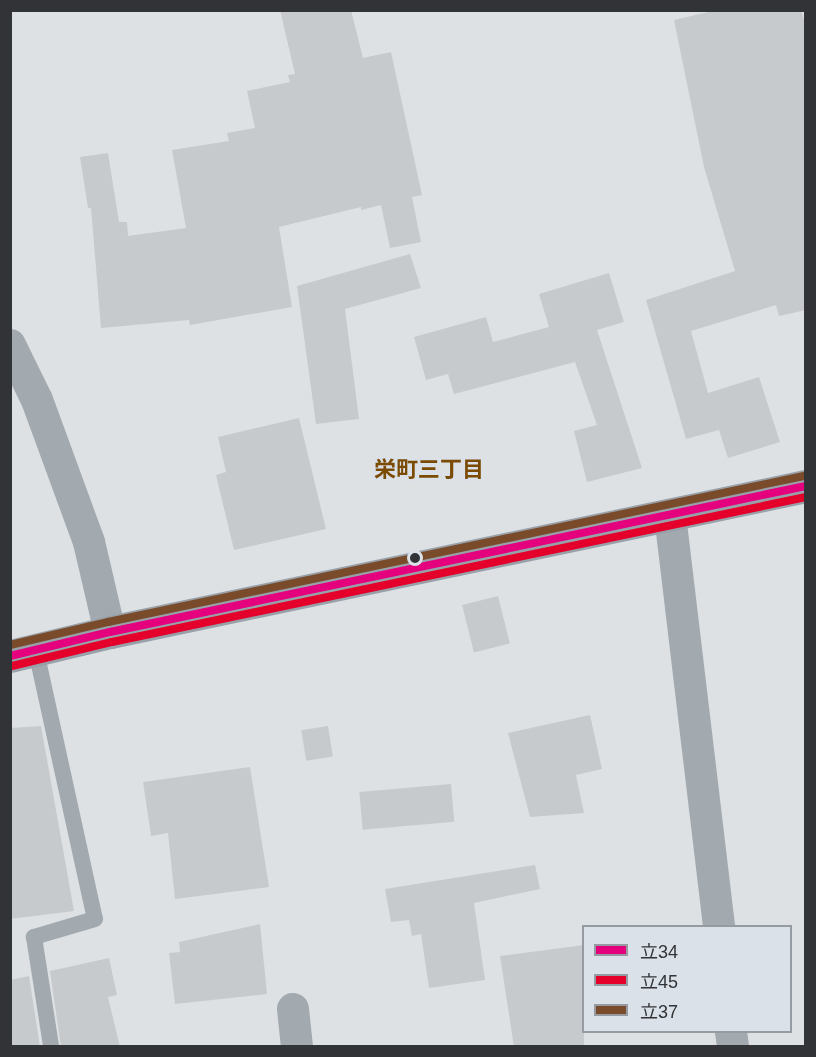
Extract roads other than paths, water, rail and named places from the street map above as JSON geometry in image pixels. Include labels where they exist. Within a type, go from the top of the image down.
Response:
[{"type":"main road","points":[[23,654],[110,632],[806,486]]},
{"type":"street","points":[[10,345],[37,400],[89,542],[110,632]]},
{"type":"street","points":[[670,515],[719,925]]},
{"type":"street","points":[[293,1009],[297,1047]]},
{"type":"lane","points":[[23,654],[95,919],[34,937],[51,1047]]},
{"type":"district","name":"栄町三丁目","points":[[429,470]]}]
